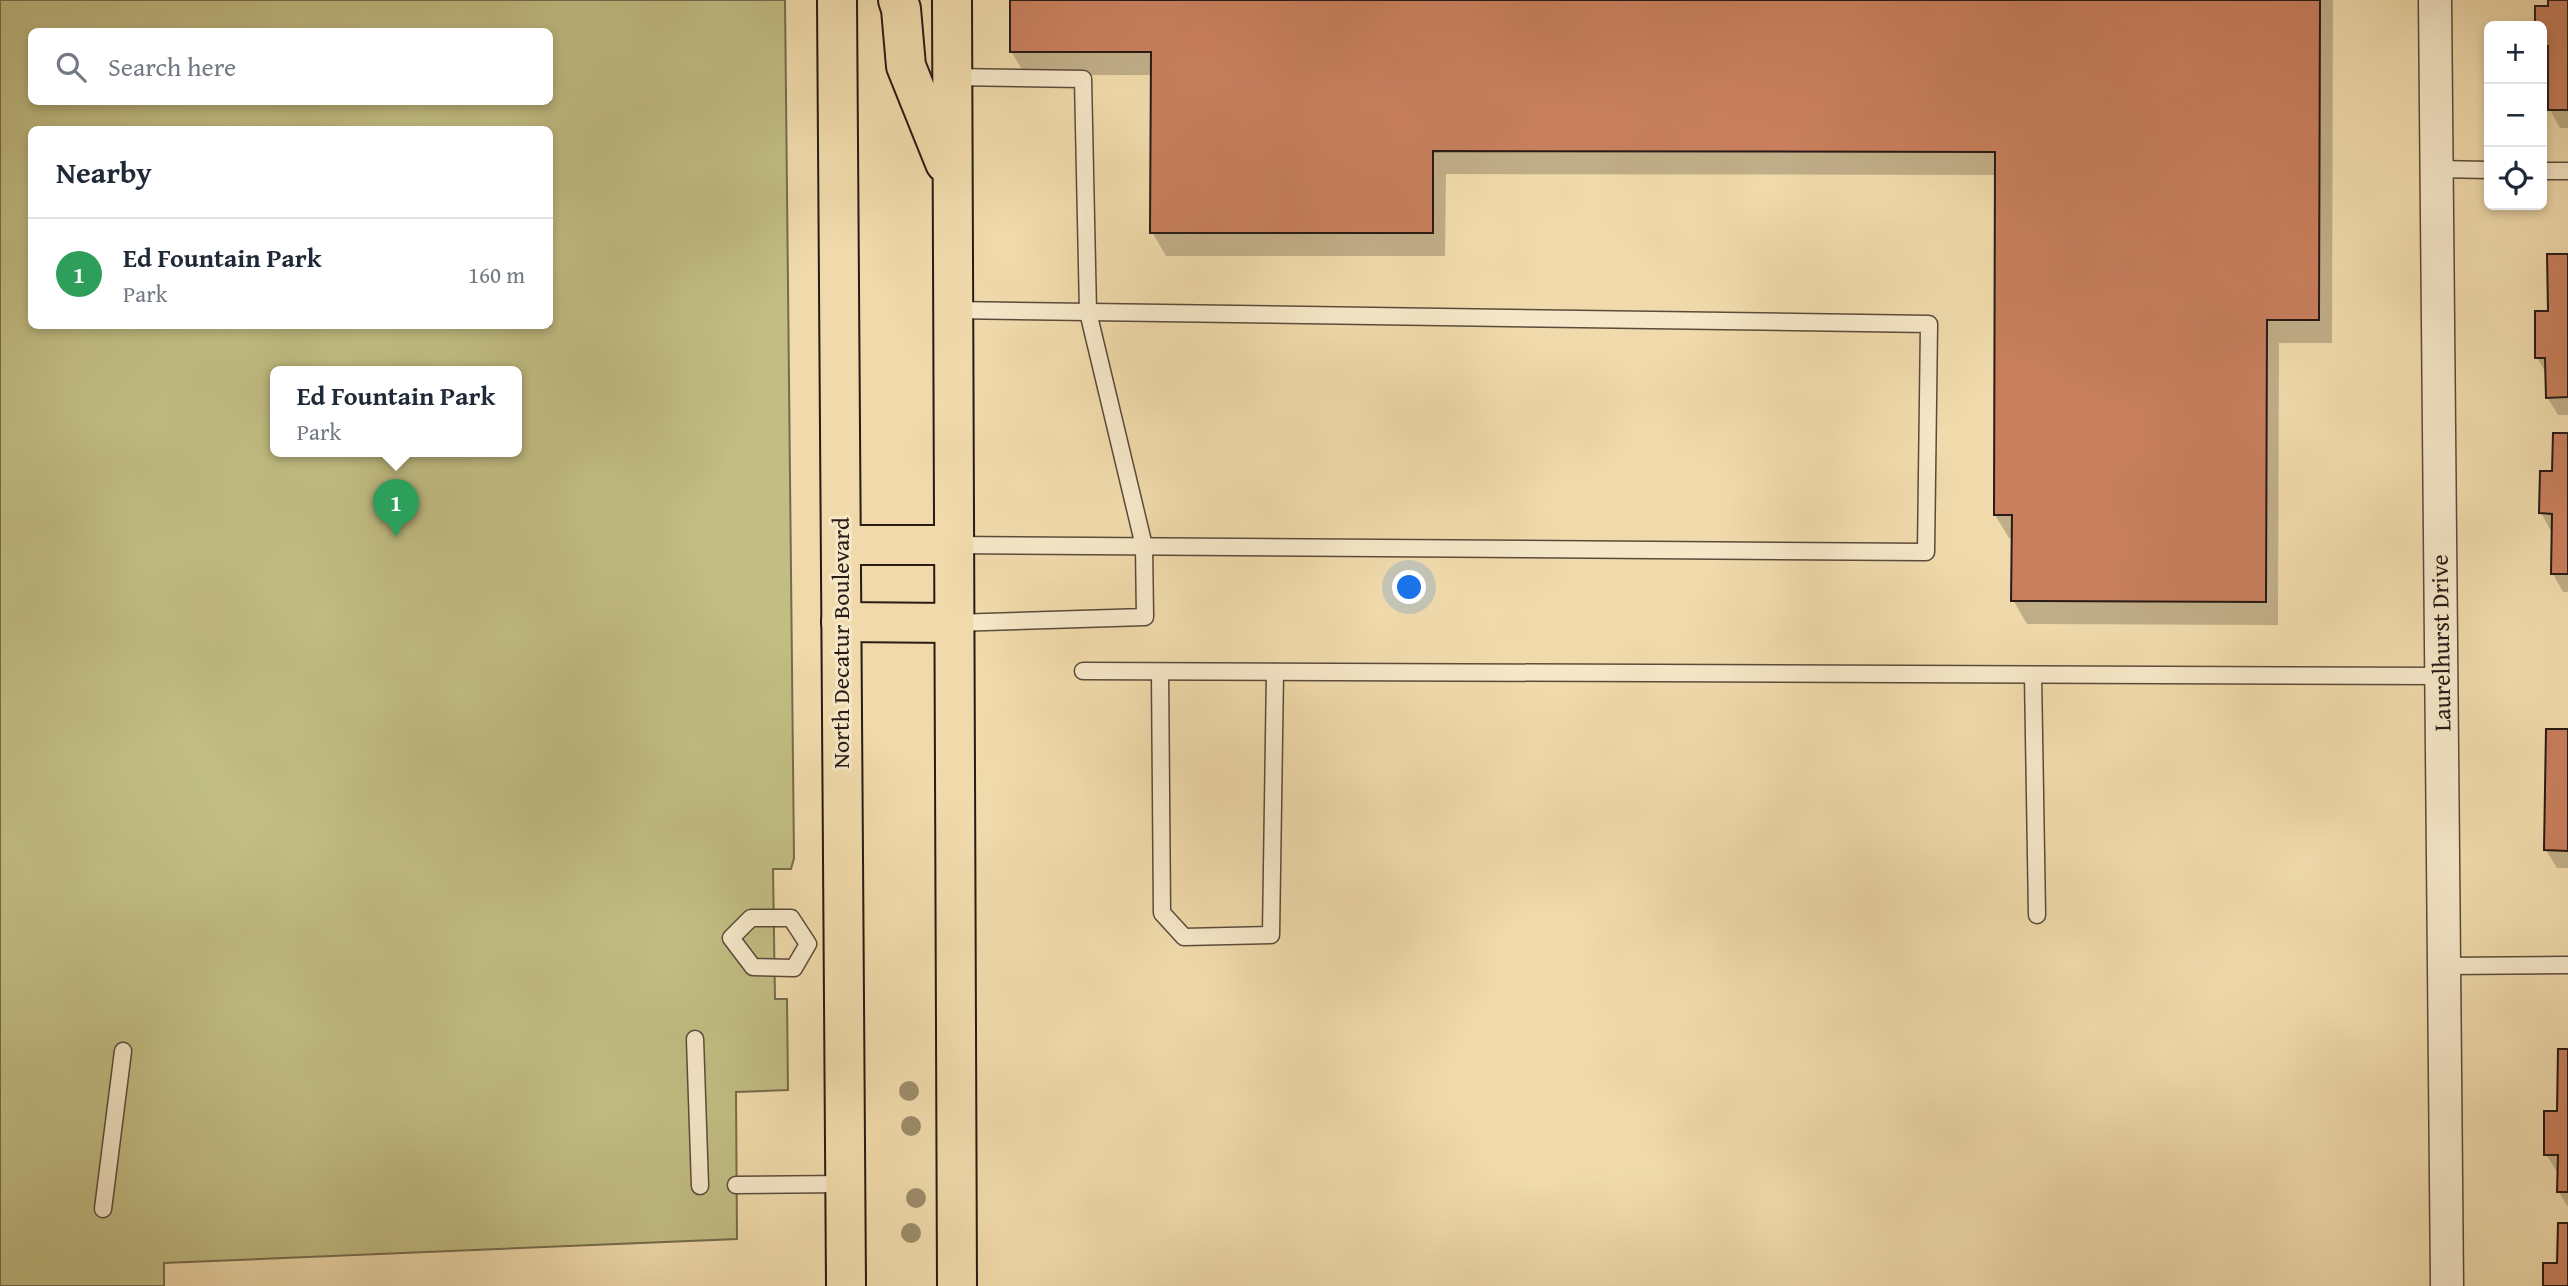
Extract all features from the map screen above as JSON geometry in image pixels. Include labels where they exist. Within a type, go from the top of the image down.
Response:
[{"type":"main road","name":"North Decatur Boulevard","points":[[837,0],[841,622],[826,944],[845,1184],[846,1286]]},
{"type":"main road","points":[[898,0],[906,66],[953,181]]},
{"type":"main road","points":[[952,0],[957,1286]]},
{"type":"main road","points":[[841,545],[954,545]]},
{"type":"main road","points":[[841,622],[954,623]]},
{"type":"street","name":"Laurelhurst Drive","points":[[2435,0],[2447,1286]]},
{"type":"lane","points":[[952,77],[1083,79],[1088,312],[1144,546],[1145,617],[954,623]]},
{"type":"lane","points":[[2436,169],[2484,170]]},
{"type":"lane","points":[[2547,170],[2568,171]]},
{"type":"lane","points":[[953,310],[1929,324],[1926,552],[954,545]]},
{"type":"lane","points":[[1083,671],[2441,676]]},
{"type":"lane","points":[[1160,672],[1162,913],[1184,937],[1271,935],[1275,672]]},
{"type":"lane","points":[[2034,675],[2037,915]]},
{"type":"lane","points":[[751,918],[791,918],[826,944],[794,968],[753,967],[731,938],[751,918]]},
{"type":"lane","points":[[2444,966],[2568,965]]},
{"type":"lane","points":[[695,1039],[700,1186]]},
{"type":"lane","points":[[103,1209],[123,1051]]},
{"type":"lane","points":[[736,1185],[845,1184]]},
{"type":"shaded area","points":[[0,0],[785,0],[794,858],[791,869],[773,869],[775,999],[787,999],[788,1090],[736,1092],[737,1239],[164,1263],[164,1286],[0,1286]]},
{"type":"building","points":[[1010,0],[2320,0],[2319,320],[2267,320],[2266,602],[2011,601],[2012,515],[1994,515],[1995,152],[1433,151],[1433,233],[1150,233],[1151,52],[1010,52]]},
{"type":"building","points":[[2548,0],[2568,0],[2568,110],[2548,110],[2547,21],[2535,21],[2535,6],[2548,6]]},
{"type":"building","points":[[2547,254],[2568,254],[2568,397],[2546,398],[2545,358],[2535,358],[2535,311],[2548,311]]},
{"type":"building","points":[[2553,433],[2568,433],[2568,574],[2551,574],[2552,514],[2539,513],[2540,471],[2552,471]]},
{"type":"building","points":[[2546,729],[2568,729],[2568,851],[2544,850]]},
{"type":"building","points":[[2558,1049],[2568,1049],[2568,1192],[2557,1192],[2558,1155],[2544,1155],[2544,1111],[2557,1111]]},
{"type":"building","points":[[2558,1223],[2568,1223],[2568,1286],[2543,1286],[2543,1263],[2557,1263]]},
{"type":"place","name":"Ed Fountain Park","points":[[396,537]]}]
